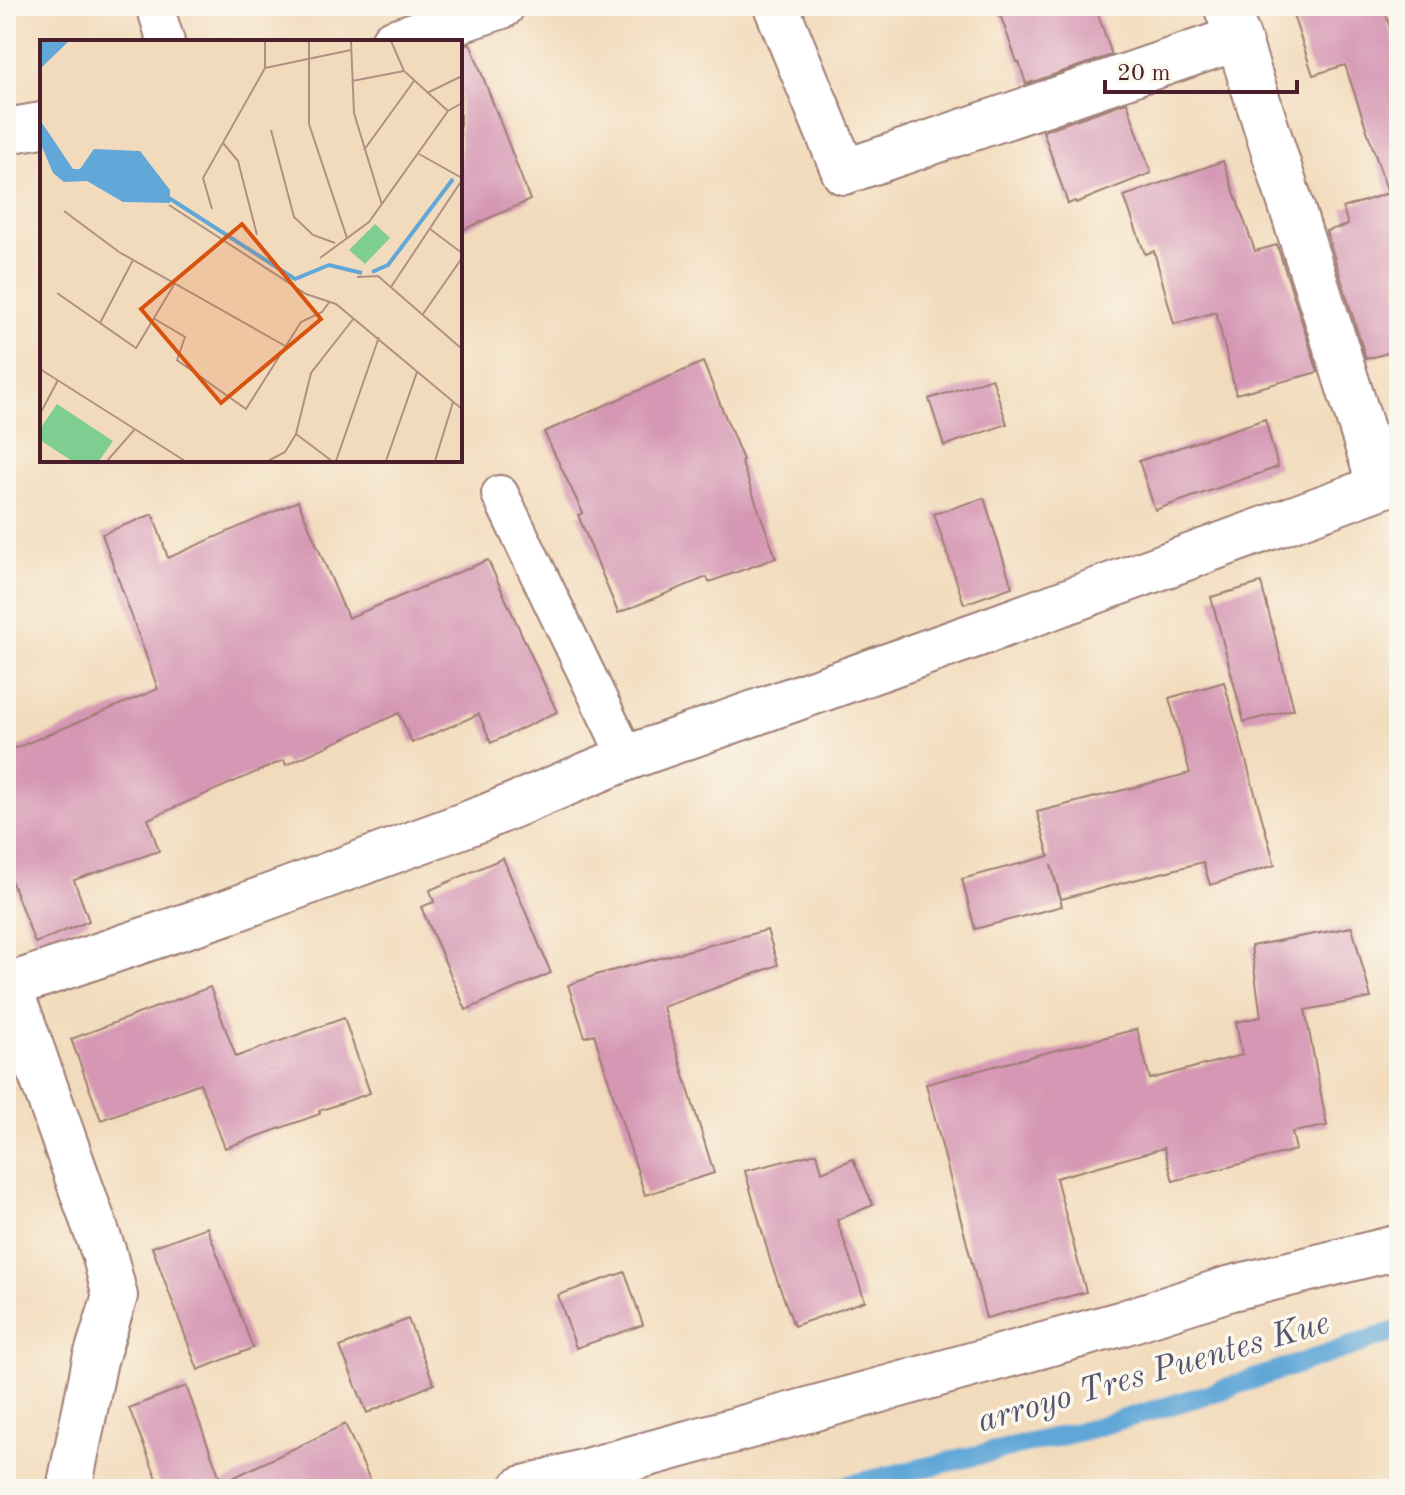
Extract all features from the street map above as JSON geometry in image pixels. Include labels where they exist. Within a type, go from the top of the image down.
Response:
[{"type":"street","points":[[399,40],[502,6]]},
{"type":"street","points":[[69,1489],[95,1360],[115,1296],[104,1253],[7,984],[230,911],[453,829],[627,758],[981,633],[1390,483],[1232,22],[844,172],[776,6]]},
{"type":"street","points":[[6,131],[40,125]]},
{"type":"street","points":[[521,1489],[1120,1324],[1228,1289],[1399,1247]]},
{"type":"lane","points":[[155,6],[165,40]]},
{"type":"lane","points":[[500,494],[627,758]]},
{"type":"building","points":[[997,6],[1095,6],[1112,55],[1026,84]]},
{"type":"building","points":[[1290,6],[1383,6],[1399,54],[1399,350],[1366,359],[1326,231],[1348,225],[1343,208],[1388,193],[1345,65],[1313,75]]},
{"type":"building","points":[[470,43],[530,200],[462,230],[462,45]]},
{"type":"building","points":[[1127,102],[1151,173],[1068,204],[1043,131]]},
{"type":"building","points":[[1223,161],[1255,251],[1277,245],[1318,372],[1236,394],[1216,312],[1174,324],[1154,251],[1145,254],[1124,196]]},
{"type":"building","points":[[703,362],[743,460],[776,558],[709,582],[707,577],[618,613],[578,515],[583,513],[544,432]]},
{"type":"building","points":[[992,378],[1007,424],[944,446],[929,399]]},
{"type":"building","points":[[1265,419],[1278,467],[1155,510],[1139,461]]},
{"type":"building","points":[[984,498],[1012,587],[964,604],[934,514]]},
{"type":"building","points":[[298,501],[348,618],[488,560],[557,712],[491,743],[479,714],[412,743],[399,713],[286,765],[284,760],[148,819],[159,851],[74,880],[89,921],[35,943],[6,867],[6,752],[158,689],[102,534],[153,514],[168,558]]},
{"type":"building","points":[[1261,583],[1294,709],[1244,722],[1211,597]]},
{"type":"building","points":[[1224,682],[1275,865],[1210,885],[1203,862],[1061,899],[1051,865],[1062,906],[975,929],[962,879],[1049,856],[1037,812],[1190,773],[1169,698]]},
{"type":"building","points":[[503,858],[551,973],[466,1010],[421,907],[434,902],[430,890]]},
{"type":"building","points":[[1352,927],[1371,998],[1305,1010],[1327,1126],[1292,1132],[1296,1150],[1173,1181],[1164,1148],[1056,1178],[1086,1292],[986,1318],[926,1084],[1137,1029],[1150,1079],[1242,1055],[1236,1022],[1261,1017],[1251,946]]},
{"type":"building","points":[[767,930],[778,965],[663,1007],[714,1173],[645,1195],[594,1034],[585,1037],[568,985]]},
{"type":"building","points":[[210,987],[236,1057],[344,1018],[370,1093],[225,1148],[200,1083],[101,1120],[71,1039]]},
{"type":"building","points":[[817,1153],[822,1172],[853,1159],[873,1205],[837,1220],[865,1301],[794,1326],[771,1263],[745,1171]]},
{"type":"building","points":[[207,1227],[253,1348],[198,1370],[152,1247]]},
{"type":"building","points":[[625,1272],[643,1325],[576,1348],[558,1295]]},
{"type":"building","points":[[408,1319],[434,1384],[367,1413],[340,1347]]},
{"type":"building","points":[[186,1386],[222,1483],[345,1424],[374,1489],[161,1489],[129,1408]]},
{"type":"waterway","name":"arroyo Tres Puentes Kue","points":[[831,1489],[1086,1430],[1212,1393],[1399,1330]]}]
